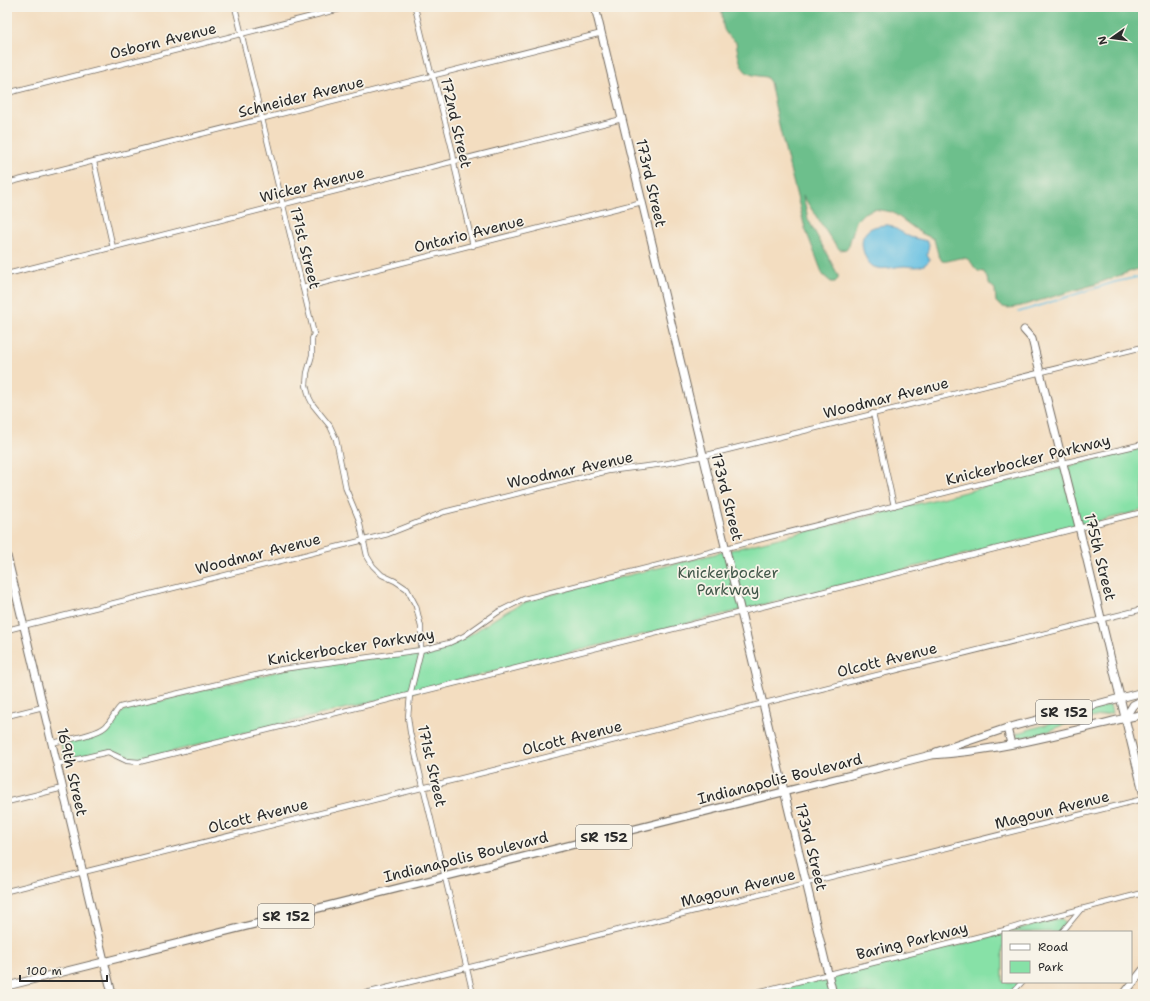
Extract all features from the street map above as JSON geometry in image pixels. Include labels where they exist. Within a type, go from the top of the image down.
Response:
[{"type":"street","name":"171st Street","points":[[235,7],[314,336],[312,339],[312,355],[307,373],[306,385],[309,397],[313,405],[330,426],[336,439],[346,489],[357,516],[368,556],[373,566],[382,575],[395,581],[406,589],[416,606],[421,626],[421,650],[410,695],[408,717],[410,732],[473,994]]},
{"type":"street","name":"Osborn Avenue","points":[[7,93],[348,7]]},
{"type":"street","name":"172nd Street","points":[[415,7],[430,69],[436,82],[453,153],[455,169],[472,246]]},
{"type":"street","name":"173rd Street","points":[[595,7],[833,994]]},
{"type":"street","name":"Schneider Avenue","points":[[7,183],[602,33]]},
{"type":"street","name":"Wicker Avenue","points":[[7,274],[622,119]]},
{"type":"street","points":[[94,162],[113,248]]},
{"type":"street","name":"Ontario Avenue","points":[[303,288],[642,202]]},
{"type":"street","name":"175th Street","points":[[1024,330],[1032,339],[1125,718],[1141,775],[1143,792]]},
{"type":"street","name":"Woodmar Avenue","points":[[7,630],[400,531],[444,512],[608,471],[664,464],[703,456],[1143,347]]},
{"type":"street","points":[[873,413],[894,506]]},
{"type":"street","name":"Knickerbocker Parkway","points":[[52,743],[98,732],[106,727],[114,713],[120,707],[282,669],[421,650],[449,643],[498,612],[524,599],[1143,444]]},
{"type":"street","points":[[57,764],[108,752],[127,761],[139,762],[1143,512]]},
{"type":"street","name":"169th Street","points":[[7,556],[112,994]]},
{"type":"street","name":"Olcott Avenue","points":[[7,891],[1143,608]]},
{"type":"street","name":"Indianapolis Boulevard","points":[[7,986],[931,755],[1007,728],[1143,692]]},
{"type":"street","points":[[1125,718],[1133,705],[1143,700]]},
{"type":"street","points":[[7,716],[43,707]]},
{"type":"street","name":"Indianapolis Boulevard","points":[[931,755],[980,750],[1143,714]]},
{"type":"street","points":[[1007,728],[1010,744]]},
{"type":"street","points":[[977,738],[980,750]]},
{"type":"street","points":[[7,802],[63,788]]},
{"type":"street","name":"Magoun Avenue","points":[[362,994],[1143,799]]},
{"type":"street","name":"Baring Parkway","points":[[749,994],[1005,930],[1143,893]]},
{"type":"street","points":[[1063,931],[1081,909]]},
{"type":"street","points":[[1124,994],[1143,970]]},
{"type":"street","points":[[1011,994],[1021,983]]},
{"type":"green space","points":[[721,7],[1143,7],[1143,267],[1093,285],[1021,306],[1010,308],[1005,307],[996,302],[995,289],[988,283],[984,272],[975,269],[967,259],[960,258],[942,261],[938,254],[934,239],[921,233],[892,212],[874,209],[864,213],[856,221],[849,245],[846,249],[840,250],[831,239],[803,196],[808,219],[838,275],[838,279],[835,282],[831,282],[823,275],[805,228],[780,130],[770,82],[766,77],[750,74],[743,69],[736,42],[730,38],[724,30]]},
{"type":"green space","name":"Knickerbocker Parkway","points":[[1143,448],[1143,510],[138,760],[130,759],[117,752],[109,750],[65,760],[61,744],[92,737],[107,730],[125,710],[295,667],[433,651],[459,641],[523,603],[541,597]]},
{"type":"green space","points":[[1110,705],[1112,713],[1066,724],[1042,734],[1019,738],[1017,736],[1017,733],[1045,725],[1065,716]]},
{"type":"green space","points":[[1056,919],[1062,919],[1064,923],[1061,931],[1012,931]]},
{"type":"green space","points":[[1002,934],[1002,983],[1019,983],[1007,994],[761,994]]},
{"type":"water","points":[[889,225],[910,237],[927,241],[929,244],[927,255],[930,260],[924,265],[918,267],[905,266],[882,269],[871,265],[863,248],[862,243],[864,235],[872,228]]},
{"type":"waterway","points":[[1019,312],[1115,282],[1143,276]]}]
